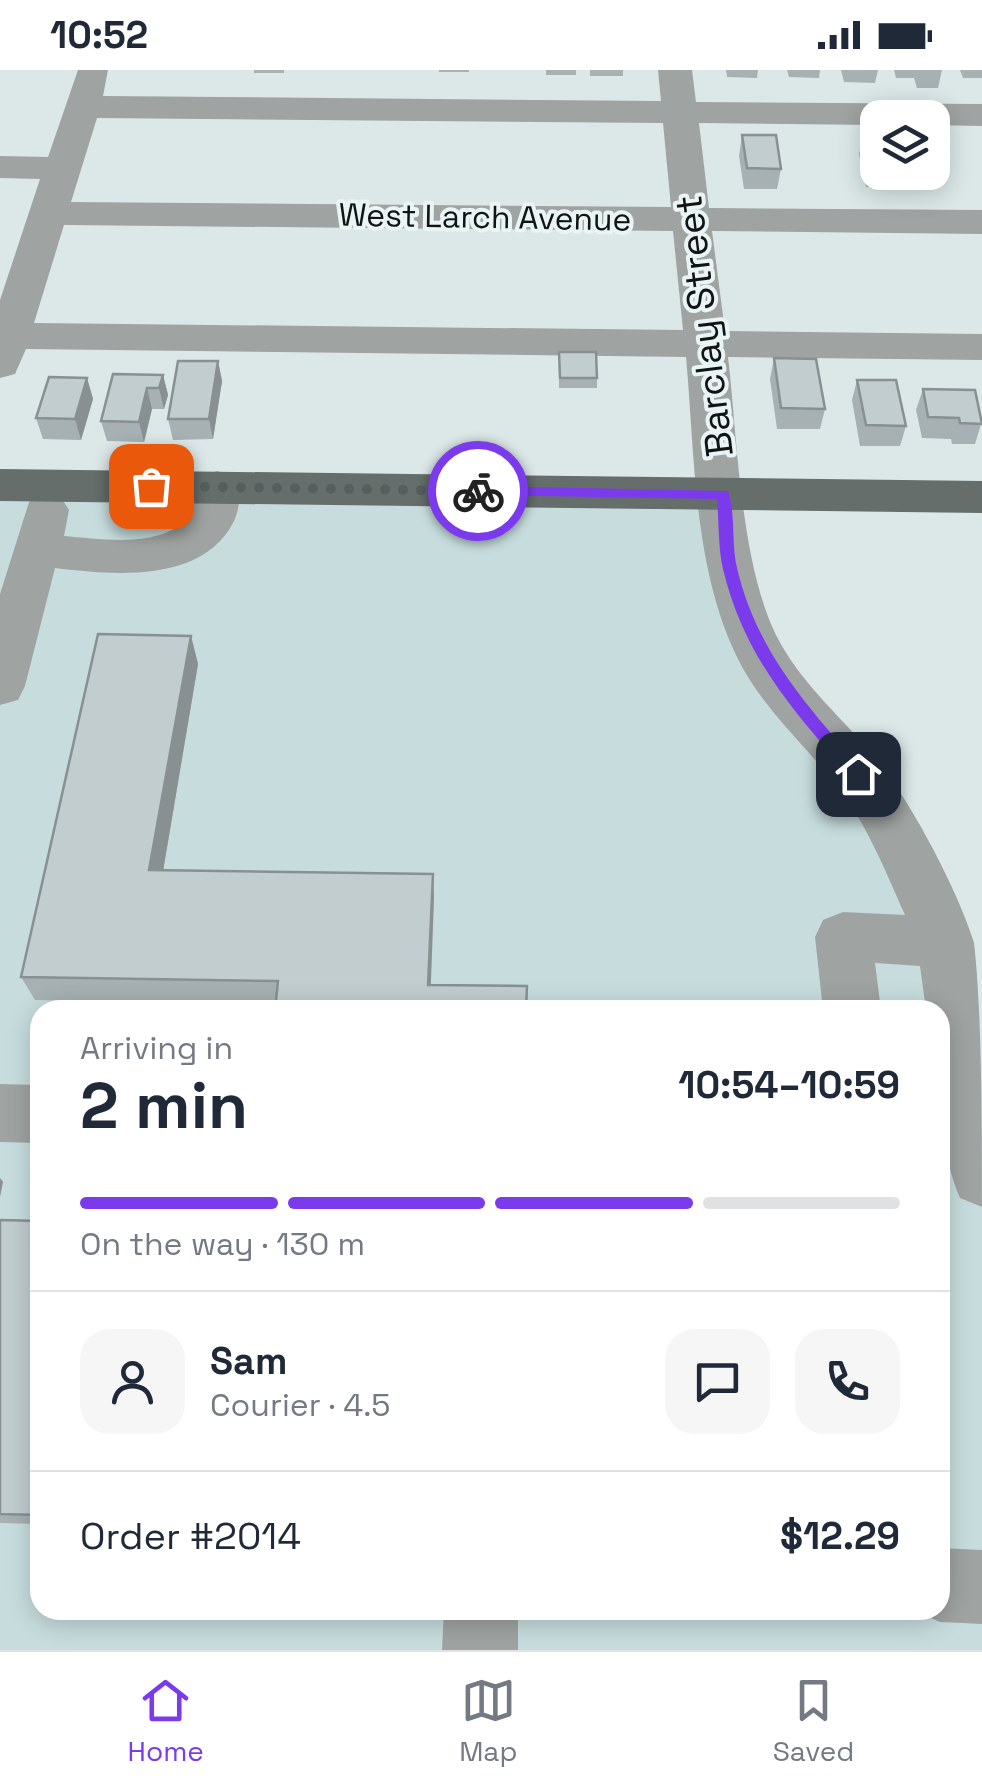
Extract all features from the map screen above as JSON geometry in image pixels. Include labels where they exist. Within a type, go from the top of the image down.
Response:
[{"type":"main road","points":[[0,484],[982,496]]},
{"type":"street","points":[[94,70],[5,350],[705,344],[982,346]]},
{"type":"street","name":"Barclay Street","points":[[676,70],[730,567],[762,656],[802,712],[858,774],[902,845],[945,942],[982,1178]]},
{"type":"street","points":[[81,108],[982,115]]},
{"type":"street","points":[[0,167],[62,168]]},
{"type":"street","name":"West Larch Avenue","points":[[48,213],[982,222]]},
{"type":"street","points":[[0,686],[52,486]]},
{"type":"street","points":[[39,536],[50,550],[93,556],[160,554],[194,540],[212,520],[217,487]]},
{"type":"street","points":[[851,1000],[843,937],[945,942]]},
{"type":"street","points":[[0,1113],[30,1114]]},
{"type":"street","points":[[950,1586],[982,1588]]},
{"type":"street","points":[[480,1620],[480,1650]]},
{"type":"shaded area","points":[[0,485],[723,494],[730,567],[945,942],[982,1160],[982,1650],[0,1650]]},
{"type":"building","points":[[742,135],[776,135],[781,169],[747,168]]},
{"type":"building","points":[[559,352],[596,352],[597,378],[560,378]]},
{"type":"building","points":[[774,358],[816,359],[825,409],[781,408]]},
{"type":"building","points":[[178,361],[218,361],[209,419],[168,419]]},
{"type":"building","points":[[113,374],[163,375],[159,388],[147,388],[139,422],[101,421]]},
{"type":"building","points":[[49,377],[87,378],[75,419],[36,418]]},
{"type":"building","points":[[857,380],[896,380],[906,426],[866,425]]},
{"type":"building","points":[[923,389],[975,390],[982,424],[928,417]]},
{"type":"building","points":[[98,634],[191,636],[149,870],[433,874],[428,985],[527,986],[526,1000],[276,1000],[278,981],[21,977]]},
{"type":"building","points":[[0,1220],[30,1221],[30,1515],[0,1514]]},
{"type":"way so far","points":[[151,486],[478,491]]},
{"type":"route","points":[[478,491],[724,494],[730,567],[742,610],[762,656],[802,712],[858,774]]}]
